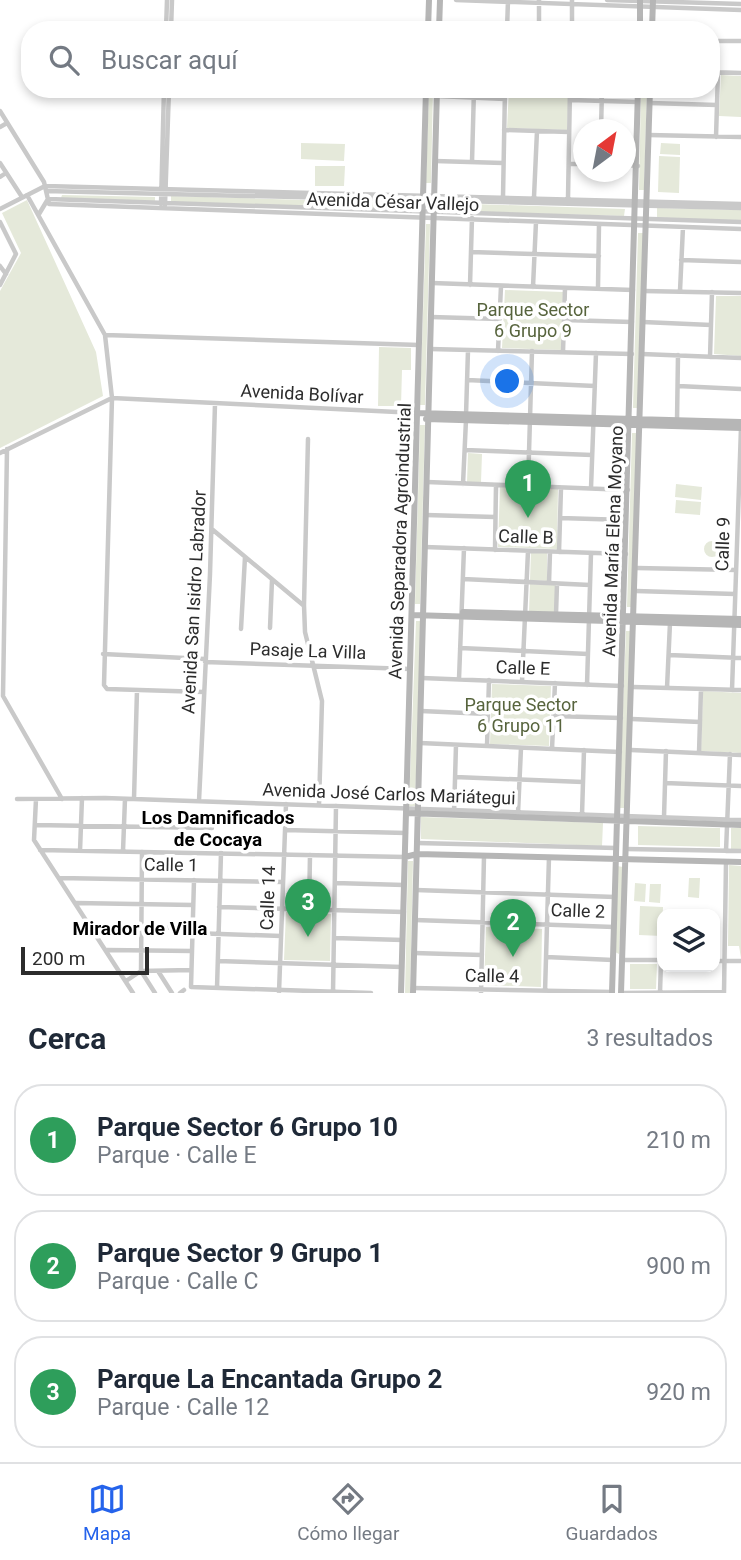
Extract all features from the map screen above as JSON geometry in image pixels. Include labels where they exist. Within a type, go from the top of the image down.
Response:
[{"type":"street","points":[[169,21],[170,0]]},
{"type":"street","points":[[428,21],[429,0]]},
{"type":"street","points":[[439,21],[440,0]]},
{"type":"street","points":[[456,0],[741,4]]},
{"type":"street","points":[[607,0],[640,3]]},
{"type":"street","points":[[507,21],[508,1]]},
{"type":"street","points":[[539,1],[539,21]]},
{"type":"street","points":[[572,2],[572,21]]},
{"type":"street","points":[[640,3],[640,21]]},
{"type":"street","points":[[652,21],[653,3]]},
{"type":"street","points":[[686,4],[741,10]]},
{"type":"street","points":[[720,41],[741,41]]},
{"type":"street","points":[[720,72],[741,73]]},
{"type":"street","points":[[163,206],[167,98]]},
{"type":"street","name":"Avenida Separadora Agroindustrial","points":[[401,993],[426,98]]},
{"type":"street","name":"Avenida Separadora Agroindustrial","points":[[413,991],[437,98]]},
{"type":"street","points":[[472,162],[474,98],[505,99],[503,197]]},
{"type":"street","name":"Avenida María Elena Moyano","points":[[612,992],[631,422],[638,98]]},
{"type":"street","name":"Avenida María Elena Moyano","points":[[621,993],[637,568],[650,98]]},
{"type":"street","points":[[716,137],[717,98]]},
{"type":"street","points":[[568,198],[570,100],[638,102]]},
{"type":"street","points":[[601,119],[602,101]]},
{"type":"street","points":[[650,103],[717,105]]},
{"type":"street","points":[[0,111],[46,189],[48,202],[38,214]]},
{"type":"street","points":[[0,127],[7,123]]},
{"type":"street","points":[[504,130],[569,132]]},
{"type":"street","points":[[534,197],[537,131]]},
{"type":"street","points":[[649,135],[741,137]]},
{"type":"street","points":[[435,160],[503,163]]},
{"type":"street","points":[[0,163],[38,214],[105,335],[112,398],[104,685],[107,690],[204,692]]},
{"type":"street","points":[[0,177],[6,173]]},
{"type":"street","points":[[0,209],[46,189]]},
{"type":"street","name":"Avenida César Vallejo","points":[[46,189],[534,197],[636,203]]},
{"type":"street","name":"Avenida César Vallejo","points":[[434,197],[741,206]]},
{"type":"street","name":"Avenida César Vallejo","points":[[48,202],[423,213],[599,224],[635,222]]},
{"type":"street","name":"Avenida César Vallejo","points":[[434,214],[635,222],[741,222]]},
{"type":"street","points":[[470,285],[472,218]]},
{"type":"street","points":[[533,287],[536,221]]},
{"type":"street","points":[[0,222],[16,254],[0,285]]},
{"type":"street","name":"Avenida César Vallejo","points":[[646,222],[682,227],[741,229]]},
{"type":"street","points":[[598,288],[599,224]]},
{"type":"street","points":[[680,291],[682,227]]},
{"type":"street","points":[[471,253],[599,257]]},
{"type":"street","points":[[681,260],[741,262]]},
{"type":"street","points":[[0,266],[6,274]]},
{"type":"street","points":[[432,283],[633,290]]},
{"type":"street","points":[[499,351],[501,286]]},
{"type":"street","points":[[563,352],[565,288]]},
{"type":"street","points":[[644,291],[741,293]]},
{"type":"street","points":[[710,356],[712,292]]},
{"type":"street","points":[[431,317],[500,319]]},
{"type":"street","points":[[564,320],[633,322]]},
{"type":"street","points":[[643,322],[711,325]]},
{"type":"street","points":[[105,335],[419,345]]},
{"type":"street","points":[[430,349],[632,354]]},
{"type":"street","points":[[463,484],[468,350]]},
{"type":"street","points":[[528,486],[532,351]]},
{"type":"street","points":[[591,489],[596,353]]},
{"type":"street","points":[[642,354],[741,358]]},
{"type":"street","points":[[677,421],[678,355]]},
{"type":"street","points":[[467,380],[595,386]]},
{"type":"street","points":[[678,386],[741,389]]},
{"type":"street","name":"Avenida Bolívar","points":[[0,453],[112,398],[417,416],[594,420],[741,428]]},
{"type":"street","name":"Avenida San Isidro Labrador","points":[[199,801],[215,404]]},
{"type":"street","name":"Avenida Bolívar","points":[[641,423],[741,422]]},
{"type":"street","name":"Calle 9","points":[[732,690],[738,622],[736,570],[739,556],[741,422]]},
{"type":"street","points":[[308,439],[304,605],[305,632],[321,701],[319,805]]},
{"type":"street","points":[[7,449],[2,572],[2,696],[62,799]]},
{"type":"street","points":[[465,450],[593,455]]},
{"type":"street","points":[[427,482],[628,490]]},
{"type":"street","points":[[495,550],[496,485]]},
{"type":"street","points":[[559,552],[561,488]]},
{"type":"street","points":[[426,515],[495,517]]},
{"type":"street","points":[[560,518],[626,520]]},
{"type":"street","points":[[212,529],[304,605]]},
{"type":"street","name":"Calle B","points":[[425,547],[625,554]]},
{"type":"street","points":[[459,679],[464,548]]},
{"type":"street","points":[[522,682],[528,551]]},
{"type":"street","points":[[549,583],[550,552]]},
{"type":"street","points":[[587,685],[591,553]]},
{"type":"street","points":[[241,629],[245,556]]},
{"type":"street","points":[[637,568],[736,570]]},
{"type":"street","points":[[270,628],[272,579]]},
{"type":"street","points":[[463,579],[590,585]]},
{"type":"street","points":[[556,614],[557,584]]},
{"type":"street","points":[[636,591],[736,594]]},
{"type":"street","points":[[412,613],[738,622]]},
{"type":"street","points":[[525,616],[556,614],[589,618]]},
{"type":"street","points":[[635,619],[670,623],[738,622]]},
{"type":"street","points":[[667,688],[670,623]]},
{"type":"street","points":[[460,648],[588,653]]},
{"type":"street","name":"Pasaje La Villa","points":[[103,654],[410,669]]},
{"type":"street","points":[[669,655],[741,658]]},
{"type":"street","name":"Calle E","points":[[422,678],[623,686]]},
{"type":"street","points":[[487,746],[489,680]]},
{"type":"street","points":[[552,749],[555,683]]},
{"type":"street","points":[[633,687],[741,690]]},
{"type":"street","points":[[699,753],[701,689]]},
{"type":"street","points":[[134,799],[137,690]]},
{"type":"street","points":[[421,711],[488,713]]},
{"type":"street","points":[[553,716],[622,719]]},
{"type":"street","points":[[632,719],[700,722]]},
{"type":"street","points":[[420,743],[620,752]]},
{"type":"street","points":[[454,813],[456,745]]},
{"type":"street","points":[[518,813],[521,748]]},
{"type":"street","points":[[582,815],[584,750]]},
{"type":"street","points":[[631,750],[741,755]]},
{"type":"street","points":[[664,817],[666,751]]},
{"type":"street","points":[[726,851],[730,754]]},
{"type":"street","points":[[455,777],[583,782]]},
{"type":"street","points":[[665,783],[741,786]]},
{"type":"street","points":[[80,851],[82,798]]},
{"type":"street","name":"Avenida José Carlos Mariátegui","points":[[17,799],[199,801],[616,818]]},
{"type":"street","points":[[36,799],[34,840],[133,993]]},
{"type":"street","points":[[123,851],[125,799]]},
{"type":"street","name":"Calle 14","points":[[279,992],[286,804]]},
{"type":"street","points":[[333,993],[336,806]]},
{"type":"street","name":"Avenida José Carlos Mariátegui","points":[[454,813],[741,822]]},
{"type":"street","name":"Avenida José Carlos Mariátegui","points":[[627,819],[664,817],[728,822]]},
{"type":"street","points":[[35,824],[212,828]]},
{"type":"street","points":[[285,830],[406,833]]},
{"type":"street","points":[[417,843],[616,848]]},
{"type":"street","points":[[626,849],[741,851]]},
{"type":"street","points":[[40,850],[405,857],[417,854],[741,862]]},
{"type":"street","points":[[142,852],[141,971],[155,993]]},
{"type":"street","points":[[217,988],[220,853]]},
{"type":"street","points":[[309,910],[310,855]]},
{"type":"street","points":[[481,991],[484,856]]},
{"type":"street","points":[[545,992],[549,857]]},
{"type":"street","points":[[621,993],[724,993],[726,862]]},
{"type":"street","name":"Calle 1","points":[[59,878],[283,882]]},
{"type":"street","points":[[194,880],[191,987],[371,993]]},
{"type":"street","points":[[335,883],[404,886]]},
{"type":"street","points":[[416,890],[615,897]]},
{"type":"street","points":[[76,903],[193,905]]},
{"type":"street","points":[[219,907],[404,912]]},
{"type":"street","name":"Calle 2","points":[[415,920],[614,927]]},
{"type":"street","points":[[91,926],[141,926],[219,934],[281,936]]},
{"type":"street","points":[[334,938],[403,940]]},
{"type":"street","points":[[107,950],[192,951]]},
{"type":"street","points":[[414,953],[482,955]]},
{"type":"street","points":[[546,957],[613,960]]},
{"type":"street","points":[[622,960],[657,960]]},
{"type":"street","points":[[218,961],[402,967]]},
{"type":"street","points":[[720,961],[741,961]]},
{"type":"street","points":[[126,981],[141,971],[191,970]]},
{"type":"street","points":[[158,971],[172,993]]},
{"type":"street","points":[[660,993],[661,972]]},
{"type":"street","name":"Calle 4","points":[[413,991],[612,992]]},
{"type":"green space","points":[[721,75],[741,76],[741,117],[719,116]]},
{"type":"green space","points":[[429,98],[433,98],[431,183],[426,183]]},
{"type":"green space","points":[[509,98],[569,98],[567,130],[507,128]]},
{"type":"green space","points":[[641,98],[647,98],[644,190],[639,190]]},
{"type":"green space","points":[[301,143],[345,144],[344,161],[301,159]]},
{"type":"green space","points":[[661,143],[680,144],[680,155],[660,154]]},
{"type":"green space","points":[[659,156],[680,157],[679,193],[658,192]]},
{"type":"green space","points":[[315,166],[345,166],[344,186],[315,186]]},
{"type":"green space","points":[[62,195],[155,197],[155,201],[61,198]]},
{"type":"green space","points":[[171,196],[412,203],[412,209],[171,202]]},
{"type":"green space","points":[[27,200],[96,352],[103,396],[0,448],[0,291],[21,253],[2,213]]},
{"type":"green space","points":[[444,203],[625,209],[624,216],[444,211]]},
{"type":"green space","points":[[657,208],[741,210],[741,222],[657,220]]},
{"type":"green space","points":[[426,224],[430,224],[425,405],[420,405]]},
{"type":"green space","points":[[638,233],[644,233],[639,408],[633,408]]},
{"type":"green space","name":"Parque Sector 6 Grupo 9","points":[[505,290],[563,292],[561,350],[502,348]]},
{"type":"green space","points":[[716,296],[741,296],[741,356],[714,354]]},
{"type":"green space","points":[[379,347],[411,348],[411,370],[402,370],[401,406],[378,406]]},
{"type":"green space","points":[[420,425],[425,425],[420,604],[415,604]]},
{"type":"green space","points":[[632,433],[638,433],[632,607],[627,607]]},
{"type":"green space","points":[[468,453],[482,454],[481,482],[467,482]]},
{"type":"green space","points":[[676,484],[702,487],[701,500],[675,497]]},
{"type":"green space","points":[[500,487],[558,489],[557,549],[498,547]]},
{"type":"green space","points":[[676,500],[701,502],[700,515],[675,513]]},
{"type":"green space","points":[[709,541],[715,541],[720,549],[718,555],[709,557],[704,552],[704,546]]},
{"type":"green space","points":[[531,552],[547,553],[547,581],[530,580]]},
{"type":"green space","points":[[530,584],[556,585],[555,613],[529,612]]},
{"type":"green space","points":[[416,621],[421,621],[415,806],[409,806]]},
{"type":"green space","points":[[626,631],[631,631],[626,808],[619,808]]},
{"type":"green space","name":"Parque Sector 6 Grupo 11","points":[[492,684],[551,686],[549,746],[490,744]]},
{"type":"green space","points":[[703,691],[741,693],[741,753],[701,751]]},
{"type":"green space","points":[[421,817],[603,823],[602,846],[421,839]]},
{"type":"green space","points":[[638,826],[720,828],[720,847],[638,845]]},
{"type":"green space","points":[[731,828],[741,828],[741,850],[731,849]]},
{"type":"green space","points":[[408,861],[413,861],[410,993],[405,993]]},
{"type":"green space","points":[[729,865],[741,866],[741,958],[739,946],[728,946]]},
{"type":"green space","points":[[617,866],[623,867],[619,954],[615,952]]},
{"type":"green space","points":[[689,878],[700,878],[699,898],[688,897]]},
{"type":"green space","points":[[635,883],[646,884],[645,902],[634,901]]},
{"type":"green space","points":[[650,884],[661,884],[660,903],[649,902]]},
{"type":"green space","points":[[640,906],[663,907],[657,909],[657,936],[639,935]]},
{"type":"green space","points":[[286,912],[331,914],[330,961],[284,960]]},
{"type":"green space","points":[[486,927],[542,929],[541,987],[484,985]]},
{"type":"green space","points":[[630,964],[657,964],[656,989],[630,989]]},
{"type":"place","name":"Parque Sector 6 Grupo 10","points":[[528,518]]},
{"type":"place","name":"Parque La Encantada Grupo 2","points":[[308,937]]},
{"type":"place","name":"Parque Sector 9 Grupo 1","points":[[513,957]]},
{"type":"district","name":"Los Damnificados de Cocaya","points":[[218,828]]},
{"type":"district","name":"Mirador de Villa","points":[[140,928]]}]
